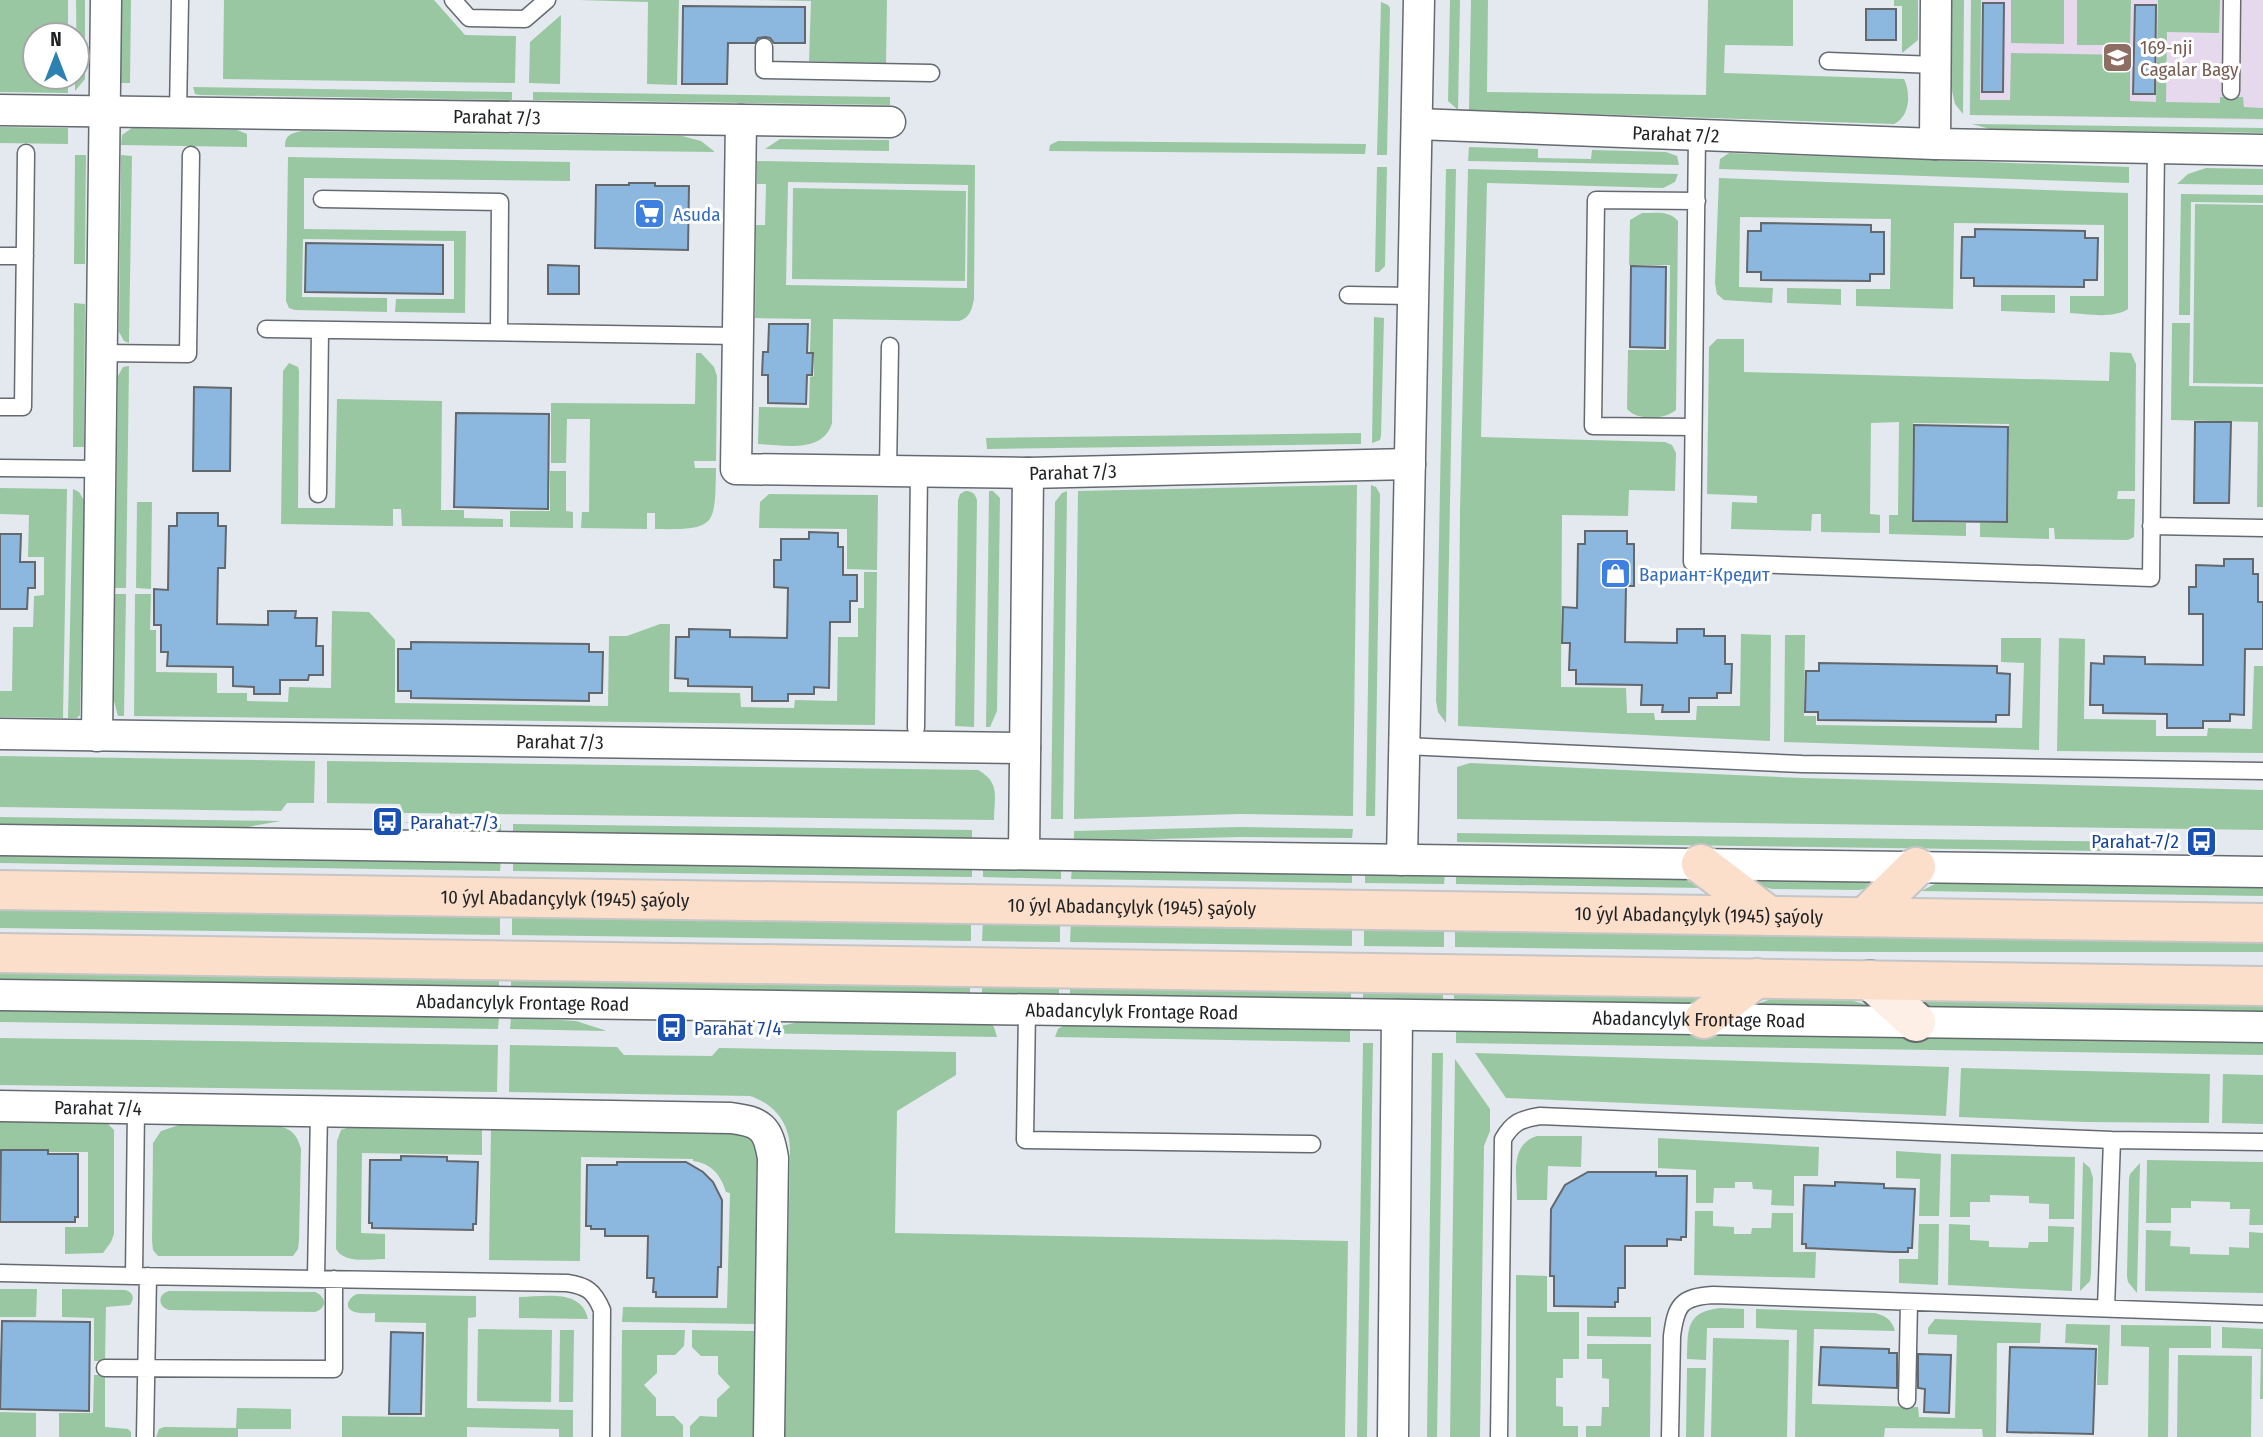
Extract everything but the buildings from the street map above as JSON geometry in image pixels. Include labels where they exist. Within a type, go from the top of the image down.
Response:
[{"type":"main road","points":[[1701,864],[1769,916]]},
{"type":"main road","points":[[1865,917],[1916,867]]},
{"type":"main road","name":"10 ýyl Abadançylyk (1945) şaýoly","points":[[0,890],[2263,923]]},
{"type":"main road","points":[[0,953],[2263,986]]},
{"type":"main road","points":[[1704,1019],[1757,978]]},
{"type":"main road","points":[[1870,980],[1916,1022]]},
{"type":"street","points":[[97,736],[106,0]]},
{"type":"street","points":[[1402,860],[1419,0]]},
{"type":"street","points":[[1935,144],[1936,0]]},
{"type":"street","name":"Parahat 7/3","points":[[0,110],[890,122]]},
{"type":"street","points":[[738,336],[741,120]]},
{"type":"street","name":"Parahat 7/2","points":[[1417,124],[1935,144],[2263,150]]},
{"type":"street","name":"Parahat 7/3","points":[[738,336],[736,469],[1028,473],[1410,464]]},
{"type":"street","points":[[1024,854],[1028,473]]},
{"type":"street","name":"Parahat 7/3","points":[[0,734],[1025,748]]},
{"type":"street","points":[[0,840],[2263,872]]},
{"type":"street","name":"Abadancylyk Frontage Road","points":[[0,995],[2263,1027]]},
{"type":"street","points":[[1393,1437],[1397,1015]]},
{"type":"street","name":"Parahat 7/4","points":[[0,1106],[750,1120],[764,1128],[771,1142],[773,1158],[769,1437]]},
{"type":"lane","points":[[178,113],[180,0]]},
{"type":"lane","points":[[453,0],[469,18],[525,19],[547,0]]},
{"type":"lane","points":[[2231,91],[2232,0]]},
{"type":"lane","points":[[764,47],[764,70],[931,73]]},
{"type":"lane","points":[[1828,61],[1936,65]]},
{"type":"lane","points":[[1697,135],[1692,562],[2151,578],[2156,148]]},
{"type":"lane","points":[[0,407],[23,407],[26,153]]},
{"type":"lane","points":[[102,353],[188,354],[191,155]]},
{"type":"lane","points":[[322,199],[500,202],[499,332]]},
{"type":"lane","points":[[1693,427],[1592,426],[1594,293],[1596,200],[1697,201]]},
{"type":"lane","points":[[0,256],[25,256]]},
{"type":"lane","points":[[1348,295],[1413,296]]},
{"type":"lane","points":[[266,329],[738,336]]},
{"type":"lane","points":[[318,494],[320,330]]},
{"type":"lane","points":[[888,471],[890,346]]},
{"type":"lane","points":[[0,468],[100,469]]},
{"type":"lane","points":[[916,728],[919,471]]},
{"type":"lane","points":[[2151,526],[2263,528]]},
{"type":"lane","points":[[1405,746],[1801,764],[2263,771]]},
{"type":"lane","points":[[1027,1009],[1026,1140],[1312,1144]]},
{"type":"lane","points":[[136,1108],[146,1368],[145,1437]]},
{"type":"lane","points":[[316,1279],[319,1111]]},
{"type":"lane","points":[[1499,1437],[1503,1139],[1510,1127],[1524,1119],[1540,1116],[2112,1140],[2263,1142]]},
{"type":"lane","points":[[2106,1308],[2112,1140]]},
{"type":"lane","points":[[0,1273],[554,1282],[583,1285],[596,1297],[602,1310],[601,1437]]},
{"type":"lane","points":[[106,1368],[334,1369],[334,1279]]},
{"type":"lane","points":[[1670,1437],[1674,1320],[1681,1304],[1695,1296],[2263,1314]]},
{"type":"lane","points":[[1906,1400],[1909,1301]]},
{"type":"shaded area","name":"169-nji Cagalar Bagy","points":[[1971,0],[2263,0],[2263,120],[1969,115]]},
{"type":"green space","points":[[0,0],[68,0],[68,21],[21,21],[21,91],[68,93],[0,92]]},
{"type":"green space","points":[[76,0],[85,0],[85,21],[76,21]]},
{"type":"green space","points":[[121,0],[131,0],[130,83],[120,83]]},
{"type":"green space","points":[[224,0],[434,0],[465,35],[516,36],[515,83],[223,79]]},
{"type":"green space","points":[[579,0],[679,0],[677,85],[647,84],[648,2]]},
{"type":"green space","points":[[757,0],[887,0],[886,63],[809,61],[811,1]]},
{"type":"green space","points":[[1450,0],[1460,0],[1458,110],[1448,101]]},
{"type":"green space","points":[[1471,0],[1488,0],[1487,92],[1706,95],[1708,0],[1793,0],[1793,46],[1725,45],[1724,73],[1904,79],[1908,104],[1903,116],[1894,124],[1469,110]]},
{"type":"green space","points":[[1894,0],[1918,0],[1918,40],[1902,53],[1902,6],[1894,6]]},
{"type":"green space","points":[[1952,0],[1964,0],[1963,114],[1955,104],[1951,86]]},
{"type":"green space","points":[[1971,0],[1981,0],[1980,100],[2010,100],[2011,53],[2130,55],[2130,101],[2156,102],[2158,0],[2220,0],[2219,33],[2167,32],[2166,102],[2220,103],[2220,97],[2243,97],[2244,107],[2263,108],[2263,119],[1970,115]]},
{"type":"green space","points":[[2011,0],[2064,0],[2064,44],[2011,43]]},
{"type":"green space","points":[[2077,0],[2131,0],[2130,45],[2077,45]]},
{"type":"green space","points":[[1381,2],[1390,8],[1387,155],[1377,155]]},
{"type":"green space","points":[[561,15],[560,84],[529,83],[530,42]]},
{"type":"green space","points":[[193,87],[512,92],[512,100],[200,95],[195,94]]},
{"type":"green space","points":[[533,92],[890,97],[890,105],[533,100]]},
{"type":"green space","points":[[1972,124],[2263,128],[2263,133],[1990,129]]},
{"type":"green space","points":[[0,127],[68,128],[68,144],[0,143]]},
{"type":"green space","points":[[132,128],[237,130],[247,134],[247,147],[121,145],[122,135]]},
{"type":"green space","points":[[302,131],[682,136],[701,141],[715,152],[285,147],[289,135]]},
{"type":"green space","points":[[780,139],[889,140],[889,151],[765,149]]},
{"type":"green space","points":[[1058,141],[1366,144],[1365,154],[1049,151],[1050,145]]},
{"type":"green space","points":[[1469,147],[1538,149],[1538,158],[1591,159],[1592,150],[1666,152],[1677,156],[1679,165],[1468,161]]},
{"type":"green space","points":[[1729,153],[2129,167],[2129,183],[1719,169],[1720,159]]},
{"type":"green space","points":[[75,155],[86,155],[85,264],[74,264]]},
{"type":"green space","points":[[121,155],[132,156],[129,343],[124,341],[119,332]]},
{"type":"green space","points":[[288,157],[570,162],[570,181],[304,178],[304,229],[466,231],[465,313],[395,312],[396,299],[454,299],[454,241],[303,239],[302,297],[387,298],[387,312],[295,310],[289,308],[286,301]]},
{"type":"green space","points":[[757,161],[975,165],[974,299],[970,313],[959,321],[833,319],[832,423],[820,440],[801,446],[758,444],[759,407],[809,408],[810,377],[814,376],[814,352],[810,352],[811,319],[755,318],[756,225],[765,225],[766,184],[757,184]],"holes":[[[788,182],[968,185],[967,288],[786,285]]]},
{"type":"green space","points":[[1377,167],[1387,167],[1385,266],[1375,272]]},
{"type":"green space","points":[[2206,168],[2263,169],[2263,185],[2177,184],[2188,174]]},
{"type":"green space","points":[[1446,169],[1456,169],[1446,723],[1438,712],[1436,701]]},
{"type":"green space","points":[[1468,169],[1678,174],[1675,182],[1663,188],[1487,183],[1481,437],[1665,442],[1672,445],[1676,453],[1675,491],[1629,490],[1628,516],[1562,515],[1561,687],[1626,688],[1627,713],[1654,713],[1655,720],[1696,720],[1697,706],[1740,706],[1741,634],[1771,635],[1770,741],[1458,726]]},
{"type":"green space","points":[[1719,178],[2128,193],[2128,309],[2108,315],[2070,313],[2070,296],[2104,296],[2104,225],[1954,223],[1953,309],[1856,306],[1856,289],[1890,289],[1891,219],[1740,217],[1739,287],[1773,288],[1772,303],[1724,300],[1717,294],[1715,283]]},
{"type":"green space","points":[[793,188],[966,191],[965,281],[792,279]]},
{"type":"green space","points":[[2181,194],[2263,195],[2263,203],[2191,202],[2190,315],[2179,315]]},
{"type":"green space","points":[[2195,204],[2263,205],[2263,384],[2193,383]]},
{"type":"green space","points":[[1642,213],[1666,214],[1678,221],[1676,410],[1665,416],[1651,418],[1638,416],[1627,409],[1628,350],[1669,350],[1670,265],[1629,265],[1630,220]]},
{"type":"green space","points":[[1787,288],[1841,289],[1841,305],[1787,303]]},
{"type":"green space","points":[[2001,295],[2055,295],[2055,313],[2001,311]]},
{"type":"green space","points":[[74,303],[85,304],[84,447],[73,447]]},
{"type":"green space","points":[[1374,317],[1384,318],[1381,436],[1380,440],[1372,443]]},
{"type":"green space","points":[[2172,323],[2190,323],[2189,386],[2263,387],[2263,507],[2257,507],[2258,422],[2171,420]]},
{"type":"green space","points":[[1717,339],[1744,339],[1744,372],[2109,381],[2110,352],[2131,353],[2136,364],[2135,491],[2118,491],[2117,499],[2135,499],[2134,537],[2128,540],[2055,539],[2054,528],[2049,528],[2049,539],[1980,537],[1980,523],[2008,523],[2009,424],[1913,423],[1912,522],[1966,523],[1966,536],[1889,534],[1889,515],[1898,515],[1899,422],[1871,423],[1870,514],[1880,515],[1880,533],[1821,532],[1821,514],[1812,514],[1811,531],[1731,529],[1732,502],[1757,503],[1757,496],[1707,494],[1709,347]]},
{"type":"green space","points":[[696,353],[701,353],[714,367],[717,376],[716,461],[694,461],[695,468],[716,468],[715,503],[708,521],[701,526],[690,528],[655,529],[655,513],[647,513],[647,529],[581,528],[582,512],[589,512],[590,419],[567,419],[566,463],[551,463],[551,403],[695,404]]},
{"type":"green space","points":[[289,363],[298,367],[299,371],[298,508],[335,508],[337,399],[442,401],[441,510],[464,510],[464,518],[503,519],[503,527],[402,526],[401,509],[393,509],[393,526],[281,524],[283,371]]},
{"type":"green space","points":[[129,366],[126,588],[115,588],[118,376],[123,367]]},
{"type":"green space","points":[[1361,433],[1361,444],[987,449],[986,438]]},
{"type":"green space","points":[[550,471],[566,471],[566,511],[573,512],[573,528],[510,527],[510,511],[550,511]]},
{"type":"green space","points":[[1357,485],[1353,816],[1240,814],[1074,819],[1078,491]]},
{"type":"green space","points":[[1371,485],[1376,487],[1380,494],[1375,816],[1366,816]]},
{"type":"green space","points":[[0,488],[67,489],[63,718],[0,717],[0,691],[12,691],[13,627],[33,627],[34,596],[44,595],[44,557],[28,557],[29,515],[0,514]]},
{"type":"green space","points":[[73,489],[79,492],[85,502],[80,715],[77,718],[68,718]]},
{"type":"green space","points":[[965,491],[973,493],[977,500],[974,727],[955,726],[958,500],[960,494]]},
{"type":"green space","points":[[989,491],[993,491],[1000,498],[997,711],[990,727],[986,727]]},
{"type":"green space","points":[[1067,491],[1063,819],[1051,819],[1055,502]]},
{"type":"green space","points":[[769,494],[878,495],[877,570],[847,569],[847,529],[759,528],[760,502]]},
{"type":"green space","points":[[137,502],[152,502],[151,589],[136,588]]},
{"type":"green space","points":[[864,572],[877,572],[875,725],[134,716],[135,594],[151,594],[150,630],[156,630],[156,672],[217,673],[217,693],[247,693],[247,701],[288,702],[289,687],[331,688],[332,611],[369,612],[395,640],[395,703],[608,706],[609,636],[627,636],[660,624],[670,624],[669,692],[740,693],[741,707],[794,708],[795,700],[837,701],[838,637],[858,637],[858,608],[864,608]]},
{"type":"green space","points":[[115,594],[126,594],[124,716],[118,716],[114,701]]},
{"type":"green space","points":[[1785,635],[1805,635],[1804,716],[1816,716],[1816,725],[2022,728],[2024,663],[2001,662],[2001,638],[2041,638],[2039,750],[1784,742]]},
{"type":"green space","points":[[2059,638],[2085,639],[2084,719],[2156,720],[2156,736],[2207,736],[2208,728],[2252,729],[2254,666],[2263,666],[2263,753],[2057,751]]},
{"type":"green space","points":[[0,756],[315,761],[314,803],[287,803],[281,811],[0,807]]},
{"type":"green space","points":[[327,761],[978,770],[990,780],[995,791],[994,820],[404,813],[400,804],[327,803]]},
{"type":"green space","points":[[1470,763],[1802,778],[2263,790],[2263,830],[1457,819],[1457,767]]},
{"type":"green space","points":[[0,817],[281,821],[231,830],[0,827]]},
{"type":"green space","points":[[404,822],[501,824],[501,834],[457,834]]},
{"type":"green space","points":[[513,824],[972,830],[972,841],[513,834]]},
{"type":"green space","points":[[1240,827],[1353,829],[1352,838],[1240,837],[1074,841],[1074,831]]},
{"type":"green space","points":[[1457,833],[2146,842],[2100,851],[1457,842]]},
{"type":"green space","points":[[0,852],[501,859],[500,871],[0,863]]},
{"type":"green space","points":[[513,859],[972,866],[972,877],[513,871]]},
{"type":"green space","points":[[983,866],[1061,867],[1061,879],[983,877]]},
{"type":"green space","points":[[1072,867],[1352,871],[1352,883],[1071,879]]},
{"type":"green space","points":[[1365,871],[1445,873],[1444,884],[1365,883]]},
{"type":"green space","points":[[1456,873],[1681,878],[1703,888],[1456,884]]},
{"type":"green space","points":[[1742,877],[1883,879],[1871,888],[1859,890],[1772,889]]},
{"type":"green space","points":[[1943,880],[2263,884],[2263,896],[1921,891]]},
{"type":"green space","points":[[0,908],[500,914],[500,935],[0,928]]},
{"type":"green space","points":[[512,914],[971,920],[971,941],[512,935]]},
{"type":"green space","points":[[983,920],[1060,921],[1060,942],[982,941]]},
{"type":"green space","points":[[1071,921],[1352,925],[1352,946],[1070,942]]},
{"type":"green space","points":[[1364,925],[1444,926],[1444,947],[1364,946]]},
{"type":"green space","points":[[1455,926],[2263,942],[2263,952],[1845,952],[1455,947]]},
{"type":"green space","points":[[0,972],[499,980],[499,990],[0,982]]},
{"type":"green space","points":[[511,980],[970,987],[970,996],[511,990]]},
{"type":"green space","points":[[982,987],[1059,988],[1059,998],[982,996]]},
{"type":"green space","points":[[1070,988],[1351,992],[1351,1002],[1070,998]]},
{"type":"green space","points":[[1363,992],[1443,993],[1443,1003],[1363,1002]]},
{"type":"green space","points":[[1454,993],[1710,997],[1685,1006],[1454,1003]]},
{"type":"green space","points":[[1774,998],[1840,999],[1877,1009],[1746,1008]]},
{"type":"green space","points":[[1911,1000],[2263,1005],[2263,1015],[1930,1010]]},
{"type":"green space","points":[[0,1010],[499,1017],[498,1029],[0,1022]]},
{"type":"green space","points":[[511,1017],[576,1021],[607,1031],[510,1029]]},
{"type":"green space","points":[[803,1021],[991,1024],[997,1037],[750,1033]]},
{"type":"green space","points":[[1064,1025],[1350,1029],[1350,1042],[1055,1037],[1058,1029]]},
{"type":"green space","points":[[1456,1031],[2263,1042],[2263,1055],[1456,1043]]},
{"type":"green space","points":[[0,1038],[498,1045],[497,1092],[0,1085]]},
{"type":"green space","points":[[1363,1043],[1373,1043],[1367,1437],[1357,1437]]},
{"type":"green space","points":[[510,1045],[617,1047],[624,1055],[712,1056],[719,1048],[956,1052],[956,1075],[897,1111],[895,1233],[1348,1241],[1345,1437],[785,1437],[790,1148],[787,1130],[779,1115],[759,1099],[750,1096],[509,1092]]},
{"type":"green space","points":[[1432,1053],[1443,1053],[1437,1437],[1427,1437]]},
{"type":"green space","points":[[1475,1053],[1949,1067],[1946,1116],[1506,1098]]},
{"type":"green space","points":[[1455,1059],[1490,1109],[1490,1131],[1484,1146],[1480,1437],[1450,1437]]},
{"type":"green space","points":[[1961,1068],[2210,1074],[2209,1123],[1959,1117]]},
{"type":"green space","points":[[2223,1074],[2263,1075],[2263,1124],[2222,1123]]},
{"type":"green space","points":[[0,1120],[106,1122],[114,1130],[114,1234],[103,1253],[65,1254],[65,1227],[88,1227],[88,1152],[0,1149]]},
{"type":"green space","points":[[179,1125],[276,1126],[286,1128],[298,1139],[301,1149],[299,1240],[298,1249],[293,1256],[158,1256],[153,1250],[152,1241],[153,1143],[161,1131]]},
{"type":"green space","points":[[352,1126],[482,1128],[482,1155],[362,1153],[361,1233],[385,1234],[385,1259],[351,1259],[336,1249],[337,1141],[341,1130]]},
{"type":"green space","points":[[491,1128],[739,1131],[751,1138],[757,1151],[755,1324],[622,1322],[623,1307],[727,1308],[730,1193],[726,1192],[714,1171],[693,1159],[581,1157],[580,1261],[489,1260]]},
{"type":"green space","points":[[1537,1136],[1582,1136],[1581,1167],[1548,1166],[1547,1200],[1517,1200],[1518,1154],[1528,1140]]},
{"type":"green space","points":[[1658,1138],[1819,1147],[1818,1176],[1794,1176],[1794,1206],[1771,1205],[1772,1190],[1753,1189],[1752,1182],[1735,1182],[1735,1188],[1714,1188],[1713,1203],[1696,1203],[1696,1170],[1658,1168]]},
{"type":"green space","points":[[1896,1151],[1941,1154],[1939,1216],[1919,1216],[1920,1179],[1896,1178]]},
{"type":"green space","points":[[1951,1154],[2075,1157],[2074,1219],[2049,1219],[2049,1204],[2029,1203],[2029,1196],[1990,1195],[1990,1202],[1970,1202],[1970,1217],[1950,1217]]},
{"type":"green space","points":[[2147,1160],[2263,1162],[2263,1225],[2249,1225],[2250,1209],[2230,1209],[2230,1202],[2191,1201],[2191,1208],[2171,1208],[2171,1223],[2146,1223]]},
{"type":"green space","points":[[2083,1162],[2090,1168],[2093,1178],[2091,1274],[2090,1281],[2080,1291]]},
{"type":"green space","points":[[2140,1163],[2137,1293],[2128,1282],[2127,1276],[2129,1179]]},
{"type":"green space","points":[[1695,1211],[1713,1211],[1713,1226],[1734,1227],[1734,1234],[1751,1234],[1752,1228],[1771,1228],[1772,1213],[1793,1213],[1793,1252],[1816,1252],[1815,1278],[1694,1275]]},
{"type":"green space","points":[[1919,1224],[1939,1224],[1938,1285],[1899,1283],[1899,1259],[1918,1259]]},
{"type":"green space","points":[[1949,1224],[1970,1225],[1970,1240],[1989,1241],[1989,1247],[2028,1248],[2029,1242],[2048,1242],[2048,1226],[2074,1227],[2072,1291],[1948,1285]]},
{"type":"green space","points":[[2146,1230],[2171,1231],[2170,1246],[2190,1247],[2190,1254],[2229,1255],[2229,1247],[2249,1248],[2249,1232],[2263,1233],[2263,1293],[2145,1291]]},
{"type":"green space","points":[[1516,1275],[1547,1276],[1547,1312],[1579,1312],[1579,1359],[1563,1359],[1563,1378],[1556,1378],[1556,1406],[1563,1407],[1563,1426],[1578,1426],[1578,1437],[1516,1437]]},
{"type":"green space","points":[[0,1289],[37,1289],[36,1317],[0,1317]]},
{"type":"green space","points":[[62,1289],[125,1290],[131,1294],[133,1298],[130,1305],[106,1307],[105,1361],[94,1361],[94,1318],[62,1317]]},
{"type":"green space","points":[[169,1291],[315,1292],[324,1302],[322,1308],[315,1312],[169,1310],[162,1306],[160,1300]]},
{"type":"green space","points":[[357,1294],[476,1296],[476,1317],[468,1318],[467,1408],[573,1410],[573,1437],[559,1437],[559,1429],[467,1427],[467,1437],[342,1437],[342,1416],[425,1417],[426,1323],[375,1322],[375,1313],[357,1313],[349,1308],[349,1300]]},
{"type":"green space","points":[[519,1297],[570,1298],[584,1309],[588,1319],[519,1318]]},
{"type":"green space","points":[[1720,1308],[1744,1309],[1744,1328],[1707,1328],[1706,1360],[1687,1359],[1689,1331],[1694,1318]]},
{"type":"green space","points":[[1756,1309],[1875,1313],[1885,1317],[1895,1331],[1814,1329],[1812,1404],[1918,1407],[1919,1417],[1955,1418],[1957,1335],[1928,1334],[1928,1328],[1935,1319],[2041,1323],[2040,1343],[1997,1343],[1996,1437],[1983,1437],[1982,1429],[1885,1428],[1884,1437],[1795,1437],[1797,1330],[1756,1328]]},
{"type":"green space","points":[[1587,1317],[1651,1317],[1651,1337],[1587,1336]]},
{"type":"green space","points":[[2066,1324],[2110,1325],[2108,1385],[2097,1385],[2098,1345],[2065,1343]]},
{"type":"green space","points":[[2121,1325],[2211,1326],[2211,1348],[2169,1348],[2168,1437],[2148,1437],[2149,1347],[2121,1346]]},
{"type":"green space","points":[[2222,1327],[2263,1329],[2263,1399],[2260,1399],[2261,1349],[2222,1348]]},
{"type":"green space","points":[[478,1329],[552,1330],[551,1402],[477,1401]]},
{"type":"green space","points":[[560,1330],[574,1330],[573,1402],[559,1402]]},
{"type":"green space","points":[[622,1330],[685,1330],[684,1346],[675,1355],[657,1355],[657,1373],[644,1385],[656,1398],[656,1416],[674,1416],[683,1425],[683,1437],[621,1437]]},
{"type":"green space","points":[[692,1330],[755,1331],[754,1437],[690,1437],[690,1426],[700,1416],[717,1417],[717,1399],[730,1387],[718,1374],[718,1356],[701,1356],[692,1347]]},
{"type":"green space","points":[[1713,1338],[1789,1340],[1787,1437],[1711,1437]]},
{"type":"green space","points":[[1587,1344],[1651,1344],[1650,1437],[1586,1437],[1586,1426],[1601,1426],[1602,1407],[1609,1407],[1609,1379],[1602,1378],[1602,1359],[1587,1359]]},
{"type":"green space","points":[[2178,1355],[2252,1356],[2251,1437],[2177,1437]]},
{"type":"green space","points":[[1687,1368],[1706,1368],[1704,1437],[1686,1437]]},
{"type":"green space","points":[[94,1375],[105,1375],[105,1427],[128,1429],[131,1437],[59,1437],[59,1413],[93,1413]]},
{"type":"green space","points":[[237,1408],[291,1409],[291,1429],[238,1429],[238,1437],[156,1437],[159,1429],[164,1427],[236,1428]]},
{"type":"green space","points":[[0,1412],[36,1413],[36,1437],[0,1437]]},
{"type":"place","name":"169-nji Cagalar Bagy","points":[[2117,58]]},
{"type":"place","name":"Asuda","points":[[650,214]]},
{"type":"place","name":"Вариант-Кредит","points":[[1616,574]]},
{"type":"place","name":"Parahat-7/3","points":[[387,822]]},
{"type":"place","name":"Parahat-7/2","points":[[2202,841]]},
{"type":"place","name":"Parahat 7/4","points":[[671,1028]]}]
